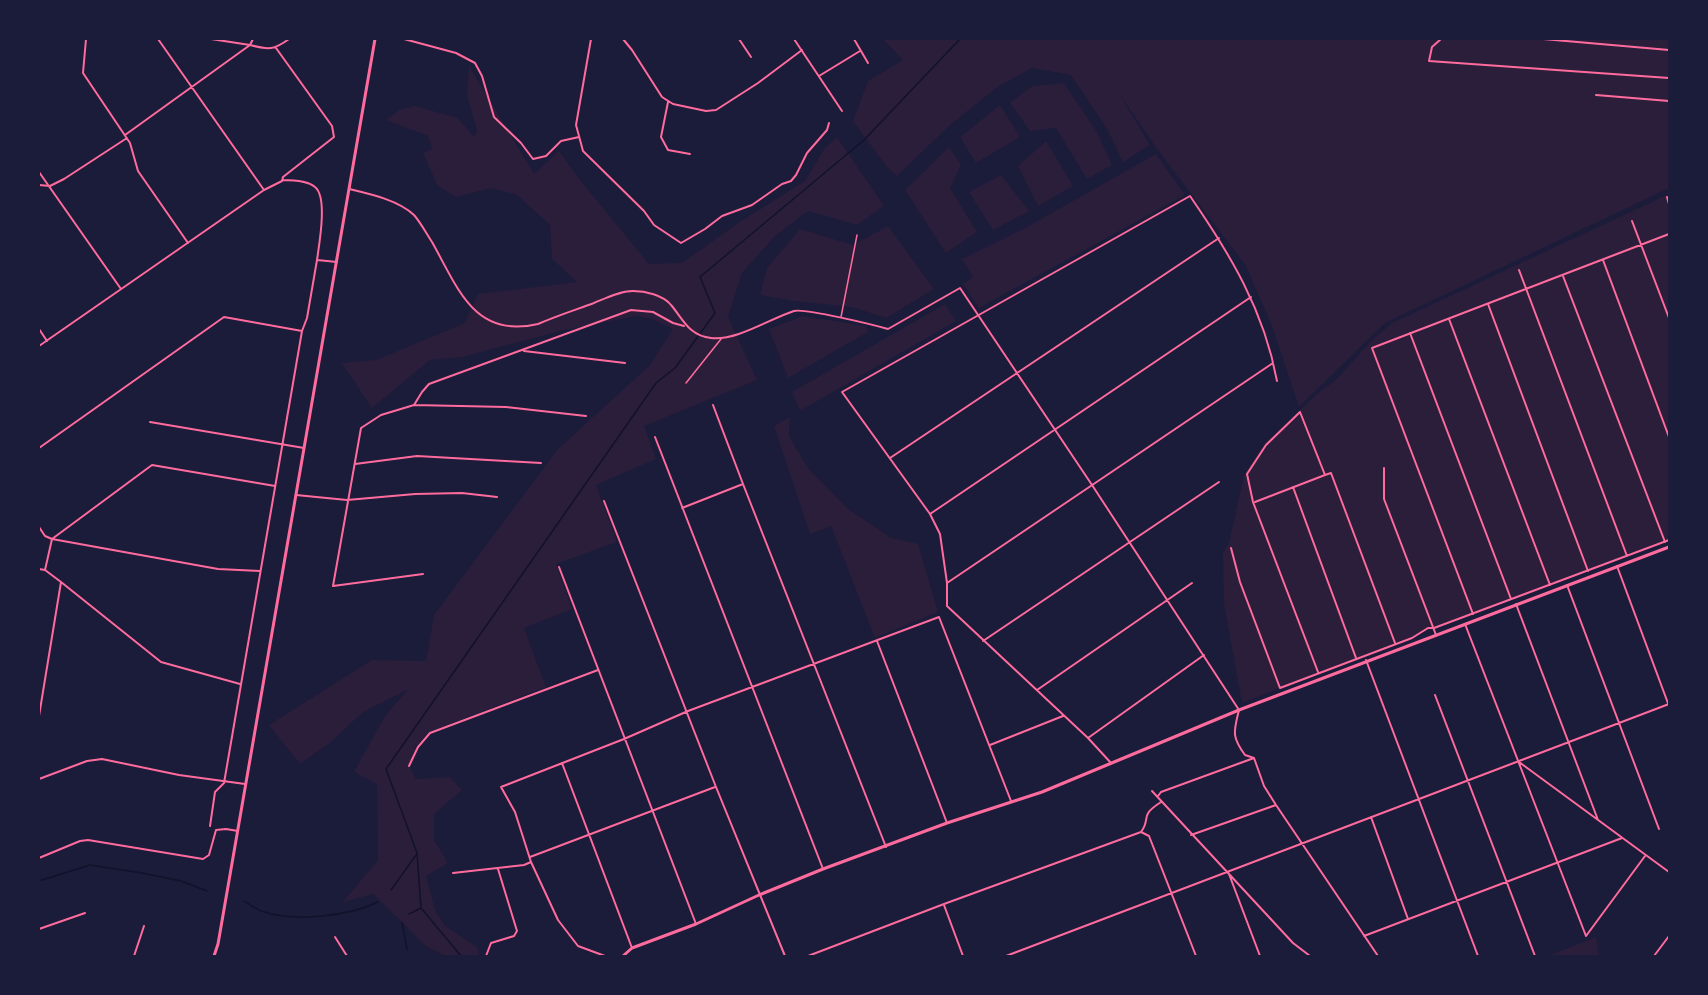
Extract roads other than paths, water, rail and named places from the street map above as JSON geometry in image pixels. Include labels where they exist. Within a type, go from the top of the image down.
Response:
[{"type":"street","points":[[86,39],[83,73],[130,143],[138,171],[188,243]]},
{"type":"street","points":[[158,39],[264,190]]},
{"type":"street","points":[[211,39],[263,49],[276,48],[289,39]]},
{"type":"street","points":[[39,185],[50,186],[126,136],[250,45],[253,39]]},
{"type":"street","points":[[216,956],[375,39]]},
{"type":"street","points":[[405,39],[456,53],[475,63],[482,76],[494,117],[521,143],[533,159],[546,156],[561,141],[579,137]]},
{"type":"street","points":[[591,39],[576,124],[583,150],[644,211],[654,225],[681,243],[722,216],[752,205],[782,184],[791,181],[807,153],[830,123]]},
{"type":"street","points":[[623,39],[662,98],[668,102],[711,112],[758,83],[802,50]]},
{"type":"street","points":[[739,39],[751,57]]},
{"type":"street","points":[[794,39],[842,111]]},
{"type":"street","points":[[854,39],[868,63]]},
{"type":"street","points":[[1441,39],[1432,47],[1429,61],[1669,78]]},
{"type":"street","points":[[1543,39],[1669,50]]},
{"type":"street","points":[[276,48],[333,126],[334,136],[283,177],[282,181]]},
{"type":"street","points":[[818,76],[860,51]]},
{"type":"street","points":[[1596,95],[1669,101]]},
{"type":"street","points":[[668,102],[661,137],[668,150],[690,154]]},
{"type":"street","points":[[39,172],[121,289]]},
{"type":"street","points":[[39,346],[264,190],[282,181],[310,184],[318,190],[321,220],[317,260],[274,486],[224,783],[215,792],[210,826]]},
{"type":"street","points":[[350,189],[389,201],[413,215],[424,228],[470,306],[482,318],[495,324],[517,328],[532,326],[612,296],[632,291],[663,298],[686,327]]},
{"type":"street","points":[[1111,763],[1088,738],[947,606],[947,583],[940,534],[930,514],[842,392],[1190,196],[1219,238],[1251,296],[1274,363],[1277,381]]},
{"type":"street","points":[[1666,197],[1669,204]]},
{"type":"street","points":[[1632,221],[1669,318]]},
{"type":"street","points":[[1473,614],[1372,348],[1669,234]]},
{"type":"street","points":[[841,318],[857,235]]},
{"type":"street","points":[[890,458],[1219,238]]},
{"type":"street","points":[[1603,259],[1669,437]]},
{"type":"street","points":[[317,260],[337,262]]},
{"type":"street","points":[[1519,270],[1627,556]]},
{"type":"street","points":[[1231,548],[1240,582],[1280,688],[1412,638],[1428,628],[1473,614],[1667,541],[1563,275]]},
{"type":"street","points":[[414,405],[429,384],[631,310],[652,312],[704,337],[722,338],[797,310],[888,329],[960,288],[1239,710],[1233,729],[1235,739],[1245,755],[1254,758]]},
{"type":"street","points":[[930,514],[1251,296]]},
{"type":"street","points":[[1487,303],[1588,571]]},
{"type":"street","points":[[39,448],[224,317],[302,331]]},
{"type":"street","points":[[1449,318],[1550,585]]},
{"type":"street","points":[[39,329],[47,341]]},
{"type":"street","points":[[1410,333],[1511,599]]},
{"type":"street","points":[[686,382],[722,338]]},
{"type":"street","points":[[522,350],[625,363]]},
{"type":"street","points":[[947,583],[1274,363]]},
{"type":"street","points":[[423,574],[333,586],[361,428],[381,416],[414,405],[506,407],[586,416]]},
{"type":"street","points":[[713,405],[886,847]]},
{"type":"street","points":[[1319,672],[1254,502],[1247,474],[1266,445],[1300,412],[1324,475]]},
{"type":"street","points":[[150,422],[304,448]]},
{"type":"street","points":[[655,437],[823,869]]},
{"type":"street","points":[[355,464],[417,456],[541,463]]},
{"type":"street","points":[[45,570],[52,539],[152,465],[274,486]]},
{"type":"street","points":[[1384,468],[1384,499],[1436,635]]},
{"type":"street","points":[[1254,502],[1331,473],[1395,643]]},
{"type":"street","points":[[983,641],[1219,482]]},
{"type":"street","points":[[682,508],[743,484]]},
{"type":"street","points":[[1293,487],[1356,658]]},
{"type":"street","points":[[296,495],[348,500],[415,494],[497,497]]},
{"type":"street","points":[[604,501],[785,956]]},
{"type":"street","points":[[39,526],[45,536],[52,539],[218,569],[260,572]]},
{"type":"street","points":[[623,956],[632,948],[696,924],[823,869],[947,823],[1042,792],[1366,660],[1617,566],[1669,549]]},
{"type":"street","points":[[1006,956],[1371,818],[1418,798],[1669,705],[1617,566]]},
{"type":"street","points":[[559,567],[696,924]]},
{"type":"street","points":[[39,569],[45,570],[62,582],[160,662],[240,684]]},
{"type":"street","points":[[39,716],[62,582]]},
{"type":"street","points":[[1037,690],[1192,584]]},
{"type":"street","points":[[1567,585],[1659,829]]},
{"type":"street","points":[[1516,604],[1598,820]]},
{"type":"street","points":[[605,956],[578,946],[558,920],[531,862],[515,812],[501,787],[813,663],[939,617],[1011,801]]},
{"type":"street","points":[[1465,624],[1587,936],[1646,855]]},
{"type":"street","points":[[877,640],[947,823]]},
{"type":"street","points":[[1088,738],[1204,655]]},
{"type":"street","points":[[1366,660],[1478,956]]},
{"type":"street","points":[[409,766],[418,747],[430,734],[598,670]]},
{"type":"street","points":[[1435,695],[1535,956]]},
{"type":"street","points":[[990,745],[1063,716]]},
{"type":"street","points":[[1158,796],[1161,792],[1254,758]]},
{"type":"street","points":[[1254,758],[1264,786],[1378,956]]},
{"type":"street","points":[[39,779],[87,761],[102,759],[224,783],[246,784]]},
{"type":"street","points":[[1517,761],[1669,872]]},
{"type":"street","points":[[562,763],[632,948]]},
{"type":"street","points":[[530,857],[716,787]]},
{"type":"street","points":[[1152,791],[1293,942],[1310,956]]},
{"type":"street","points":[[808,956],[1141,832],[1149,810],[1162,802]]},
{"type":"street","points":[[1191,835],[1276,805]]},
{"type":"street","points":[[1371,818],[1408,919]]},
{"type":"street","points":[[39,858],[80,841],[88,840],[203,859],[209,855],[216,830],[238,831]]},
{"type":"street","points":[[1141,832],[1149,836],[1196,956]]},
{"type":"street","points":[[1364,936],[1622,838]]},
{"type":"street","points":[[453,873],[524,866],[531,862]]},
{"type":"street","points":[[486,956],[490,944],[514,936],[517,931],[498,869]]},
{"type":"street","points":[[1228,871],[1260,956]]},
{"type":"street","points":[[944,904],[963,956]]},
{"type":"street","points":[[39,929],[85,913]]},
{"type":"street","points":[[134,956],[144,926]]},
{"type":"street","points":[[1654,956],[1669,936]]},
{"type":"street","points":[[335,937],[347,956]]},
{"type":"waterway","points":[[461,956],[421,908],[417,853],[386,769],[656,383],[675,368],[715,313],[700,277],[864,140],[960,39]]},
{"type":"waterway","points":[[391,890],[416,855]]},
{"type":"waterway","points":[[39,881],[90,865],[181,881],[207,891]]},
{"type":"waterway","points":[[244,901],[264,912],[291,917],[338,914],[378,902]]},
{"type":"waterway","points":[[409,914],[421,908]]},
{"type":"waterway","points":[[402,922],[407,949]]}]
